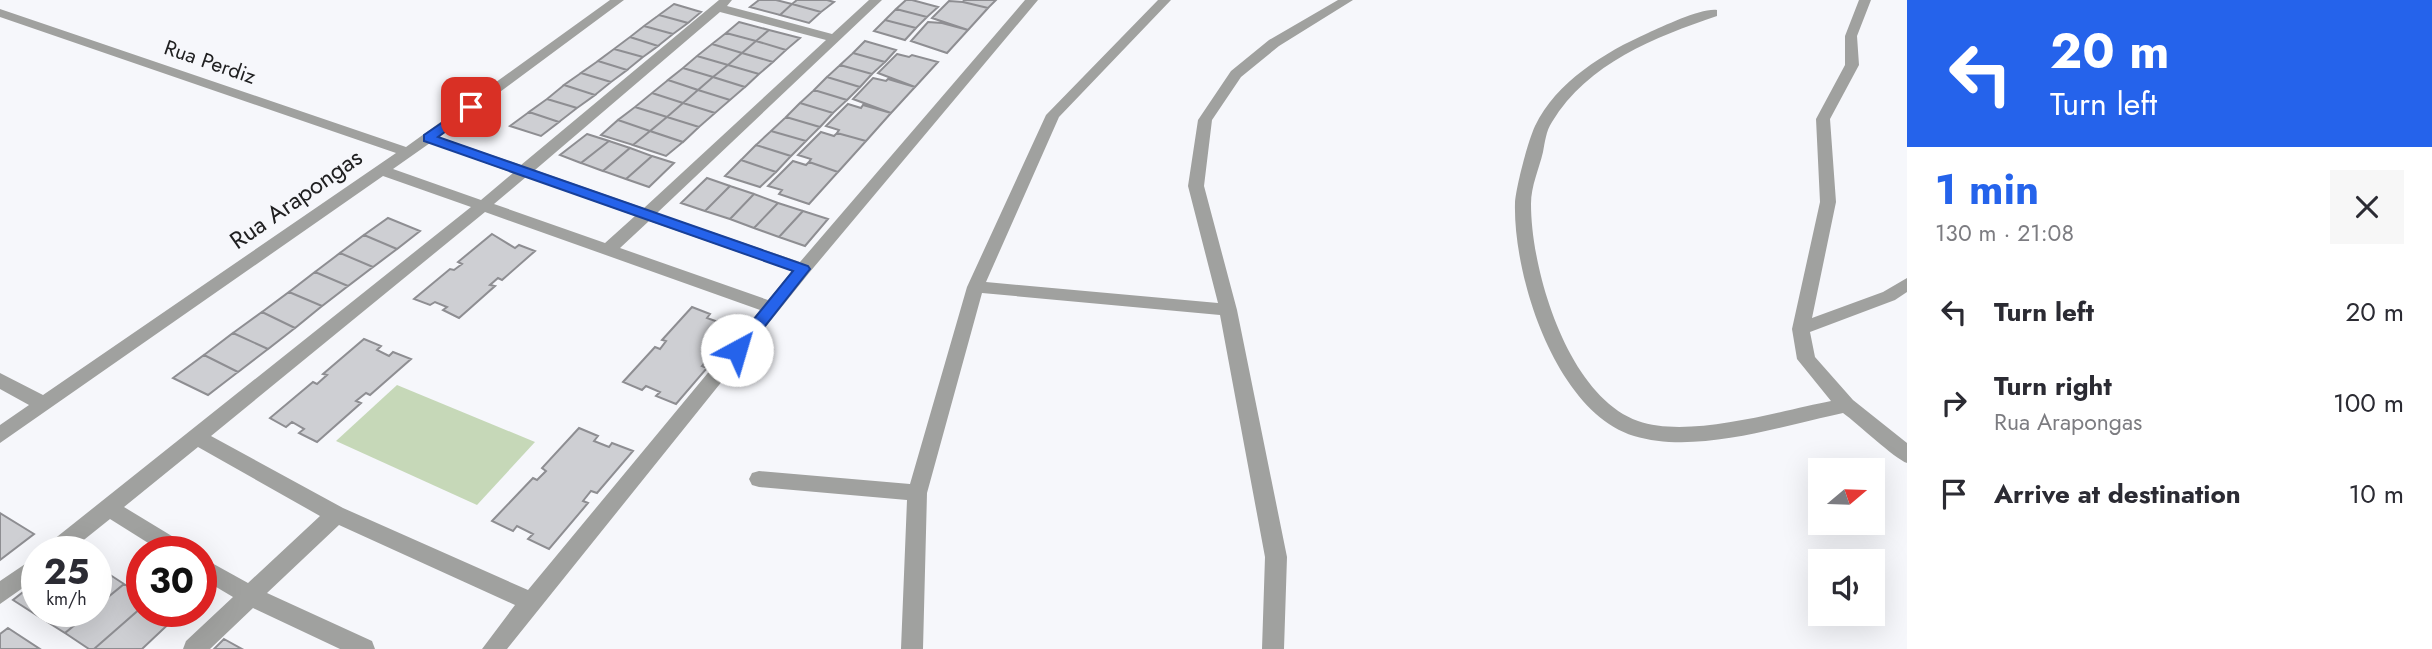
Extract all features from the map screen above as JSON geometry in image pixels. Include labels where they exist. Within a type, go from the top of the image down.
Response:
[{"type":"street","points":[[0,3],[6,0]]},
{"type":"street","name":"Rua Arapongas","points":[[0,435],[429,138],[618,0]]},
{"type":"street","points":[[609,248],[876,0]]},
{"type":"street","points":[[493,649],[803,269],[1032,0]]},
{"type":"street","points":[[912,649],[916,493],[975,287],[1054,116],[1165,0]]},
{"type":"street","points":[[1273,649],[1276,557],[1228,310],[1196,186],[1205,120],[1236,74],[1274,43],[1347,0]]},
{"type":"street","points":[[1865,0],[1851,36],[1852,65],[1823,119],[1828,202],[1801,329],[1806,359],[1846,405],[1885,434],[1907,455]]},
{"type":"street","points":[[74,536],[484,205],[722,4],[834,38]]},
{"type":"street","name":"Rua Perdiz","points":[[0,13],[407,152]]},
{"type":"street","points":[[1713,13],[1658,32],[1613,54],[1571,89],[1542,125],[1523,202],[1531,272],[1567,364],[1593,402],[1610,418],[1637,429],[1689,435],[1846,405]]},
{"type":"street","points":[[429,138],[803,269]]},
{"type":"street","points":[[381,170],[609,248],[772,308]]},
{"type":"street","points":[[1801,329],[1889,296],[1907,284]]},
{"type":"street","points":[[975,287],[1228,310]]},
{"type":"street","points":[[0,380],[43,404]]},
{"type":"street","points":[[196,437],[336,514],[531,602]]},
{"type":"street","points":[[759,479],[916,493]]},
{"type":"street","points":[[109,508],[154,536]]},
{"type":"street","points":[[194,649],[336,514]]},
{"type":"street","points":[[217,576],[250,596],[364,649]]},
{"type":"street","points":[[0,594],[21,578]]},
{"type":"green space","points":[[397,385],[535,442],[477,505],[336,441]]},
{"type":"building","points":[[759,0],[792,4],[780,15],[750,7]]},
{"type":"building","points":[[797,0],[834,2],[821,12],[792,4]]},
{"type":"building","points":[[906,0],[938,7],[927,17],[896,9]]},
{"type":"building","points":[[996,0],[988,8],[963,2]]},
{"type":"building","points":[[949,1],[988,8],[968,30],[932,18]]},
{"type":"building","points":[[674,4],[701,12],[688,23],[659,15]]},
{"type":"building","points":[[792,4],[821,12],[809,23],[780,15]]},
{"type":"building","points":[[896,9],[927,17],[916,28],[885,20]]},
{"type":"building","points":[[659,15],[688,23],[673,34],[644,26]]},
{"type":"building","points":[[885,20],[916,28],[905,40],[874,31]]},
{"type":"building","points":[[739,22],[769,30],[756,41],[726,33]]},
{"type":"building","points":[[928,22],[968,30],[947,53],[911,41]]},
{"type":"building","points":[[644,26],[673,34],[658,46],[630,37]]},
{"type":"building","points":[[769,30],[800,38],[786,50],[756,41]]},
{"type":"building","points":[[726,33],[756,41],[742,53],[712,44]]},
{"type":"building","points":[[630,37],[658,46],[643,57],[614,49]]},
{"type":"building","points":[[756,41],[786,50],[773,62],[742,53]]},
{"type":"building","points":[[865,41],[896,50],[885,62],[853,53]]},
{"type":"building","points":[[712,44],[742,53],[728,65],[697,56]]},
{"type":"building","points":[[614,49],[643,57],[627,70],[598,61]]},
{"type":"building","points":[[742,53],[773,62],[759,74],[728,65]]},
{"type":"building","points":[[853,53],[885,62],[872,74],[840,65]]},
{"type":"building","points":[[897,54],[938,62],[915,87],[878,73]]},
{"type":"building","points":[[697,56],[728,65],[713,77],[683,68]]},
{"type":"building","points":[[598,61],[627,70],[611,82],[581,73]]},
{"type":"building","points":[[728,65],[759,74],[745,87],[713,77]]},
{"type":"building","points":[[840,65],[872,74],[860,87],[827,77]]},
{"type":"building","points":[[683,68],[713,77],[698,90],[668,80]]},
{"type":"building","points":[[581,73],[611,82],[595,95],[564,85]]},
{"type":"building","points":[[713,77],[745,87],[730,100],[698,90]]},
{"type":"building","points":[[827,77],[860,87],[847,100],[814,90]]},
{"type":"building","points":[[873,78],[886,81],[888,79],[915,87],[891,113],[853,99]]},
{"type":"building","points":[[668,80],[698,90],[683,103],[652,93]]},
{"type":"building","points":[[564,85],[595,95],[577,108],[547,99]]},
{"type":"building","points":[[698,90],[730,100],[715,113],[683,103]]},
{"type":"building","points":[[814,90],[847,100],[833,113],[800,103]]},
{"type":"building","points":[[652,93],[683,103],[667,117],[635,107]]},
{"type":"building","points":[[547,99],[577,108],[559,122],[529,112]]},
{"type":"building","points":[[683,103],[715,113],[699,127],[667,117]]},
{"type":"building","points":[[800,103],[833,113],[820,127],[786,117]]},
{"type":"building","points":[[848,104],[891,113],[866,141],[837,133],[839,130],[826,126]]},
{"type":"building","points":[[635,107],[667,117],[650,131],[618,120]]},
{"type":"building","points":[[529,112],[559,122],[541,136],[510,126]]},
{"type":"building","points":[[667,117],[699,127],[683,142],[650,131]]},
{"type":"building","points":[[786,117],[820,127],[806,141],[771,131]]},
{"type":"building","points":[[618,120],[650,131],[633,145],[601,135]]},
{"type":"building","points":[[650,131],[683,142],[666,156],[633,145]]},
{"type":"building","points":[[771,131],[806,141],[791,156],[756,145]]},
{"type":"building","points":[[821,132],[834,136],[837,133],[866,141],[838,172],[809,162],[811,159],[798,155]]},
{"type":"building","points":[[587,134],[609,141],[581,163],[560,155]]},
{"type":"building","points":[[609,141],[630,148],[603,171],[581,163]]},
{"type":"building","points":[[756,145],[791,156],[776,172],[741,160]]},
{"type":"building","points":[[630,148],[652,156],[626,179],[603,171]]},
{"type":"building","points":[[652,156],[674,163],[649,187],[626,179]]},
{"type":"building","points":[[741,160],[776,172],[760,187],[725,176]]},
{"type":"building","points":[[793,161],[806,165],[809,162],[838,172],[809,204],[779,194],[782,190],[768,186]]},
{"type":"building","points":[[707,178],[730,186],[705,211],[681,203]]},
{"type":"building","points":[[730,186],[754,194],[730,219],[705,211]]},
{"type":"building","points":[[754,194],[778,203],[754,228],[730,219]]},
{"type":"building","points":[[778,203],[803,211],[779,237],[754,228]]},
{"type":"building","points":[[803,211],[828,219],[805,246],[779,237]]},
{"type":"building","points":[[388,218],[420,231],[397,249],[364,235]]},
{"type":"building","points":[[492,234],[515,248],[519,245],[535,251],[502,280],[498,278],[490,285],[495,286],[459,318],[443,310],[447,307],[414,299],[450,269],[454,270],[462,264],[458,262]]},
{"type":"building","points":[[364,235],[397,249],[373,267],[340,253]]},
{"type":"building","points":[[340,253],[373,267],[348,286],[315,272]]},
{"type":"building","points":[[315,272],[348,286],[322,306],[289,292]]},
{"type":"building","points":[[289,292],[322,306],[295,328],[262,312]]},
{"type":"building","points":[[692,307],[710,314],[707,318],[721,323],[724,319],[743,326],[714,360],[709,358],[702,366],[707,368],[676,404],[656,396],[660,392],[646,386],[642,390],[623,382],[655,347],[660,349],[666,341],[662,340]]},
{"type":"building","points":[[262,312],[295,328],[268,349],[233,333]]},
{"type":"building","points":[[233,333],[268,349],[238,372],[204,355]]},
{"type":"building","points":[[364,339],[381,346],[377,350],[389,356],[393,352],[411,359],[370,395],[366,393],[356,401],[361,403],[317,442],[299,433],[304,429],[292,422],[286,427],[270,418],[313,382],[317,384],[327,375],[323,374]]},
{"type":"building","points":[[204,355],[238,372],[208,395],[173,378]]},
{"type":"building","points":[[579,428],[598,436],[594,441],[609,447],[612,443],[633,451],[597,493],[591,491],[583,501],[588,503],[549,549],[528,539],[533,534],[517,526],[513,531],[492,521],[533,478],[537,480],[546,471],[542,468]]},
{"type":"building","points":[[0,513],[34,534],[21,536],[21,544],[0,560]]},
{"type":"building","points":[[112,576],[124,584],[112,594]]},
{"type":"building","points":[[126,585],[126,621],[94,649],[89,649],[65,633],[72,627],[112,627],[112,594]]},
{"type":"building","points":[[21,594],[21,605],[13,600]]},
{"type":"building","points":[[126,621],[126,627],[165,627],[142,649],[94,649]]},
{"type":"building","points":[[55,627],[72,627],[65,633]]},
{"type":"building","points":[[8,628],[40,649],[0,649],[0,634]]},
{"type":"building","points":[[224,639],[242,649],[214,649]]},
{"type":"route","points":[[471,107],[429,138],[803,269],[737,350]]}]
